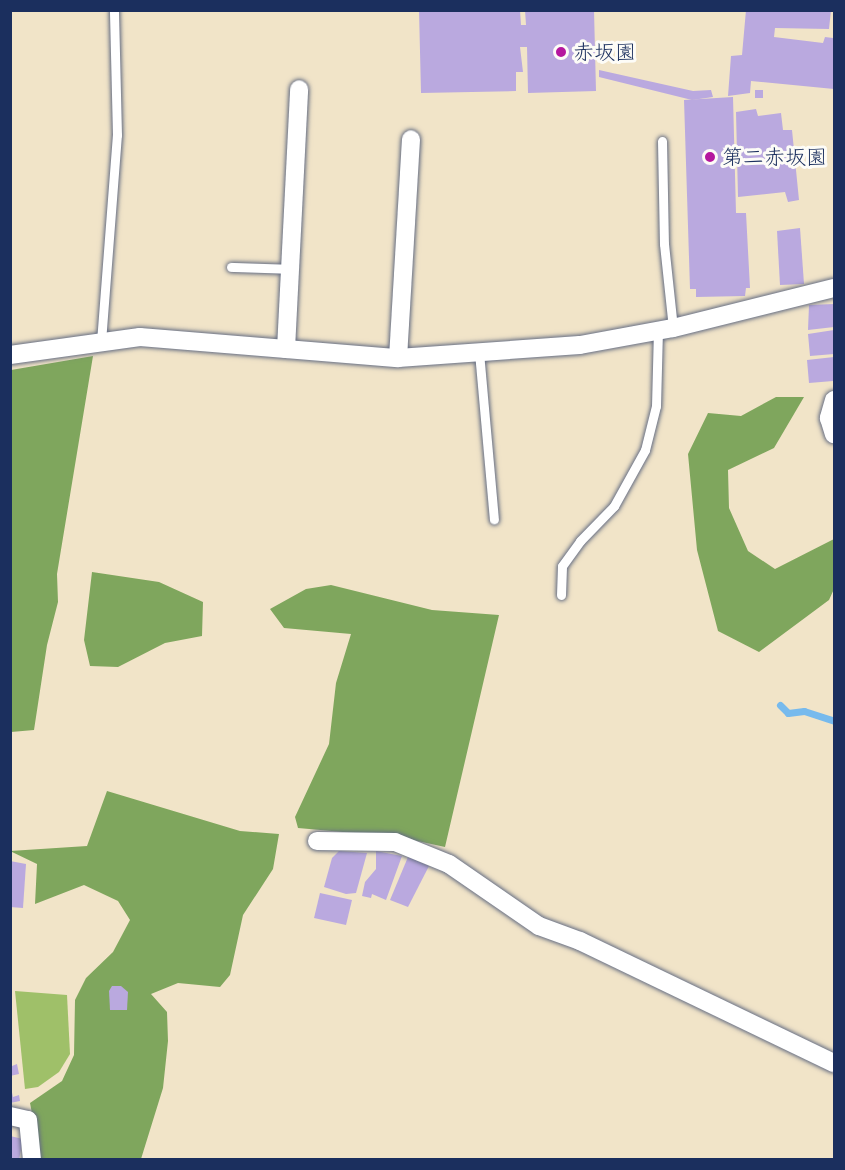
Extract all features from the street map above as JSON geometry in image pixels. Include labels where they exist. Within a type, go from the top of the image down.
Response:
[{"type":"street","points":[[285,349],[299,89]]},
{"type":"street","points":[[398,358],[411,139]]},
{"type":"street","points":[[10,355],[140,337],[398,358],[580,345],[666,329],[834,288]]},
{"type":"street","points":[[834,400],[829,418],[834,434]]},
{"type":"street","points":[[317,841],[395,842],[449,864],[539,926],[580,941],[834,1064]]},
{"type":"street","points":[[10,1116],[28,1120],[32,1160]]},
{"type":"lane","points":[[101,342],[117,135],[114,10]]},
{"type":"lane","points":[[561,595],[562,566],[580,541],[614,506],[645,450],[656,406],[666,329],[662,141]]},
{"type":"lane","points":[[231,267],[290,269]]},
{"type":"lane","points":[[479,352],[494,519]]},
{"type":"green space","points":[[93,356],[57,574],[58,602],[47,645],[34,730],[11,732],[11,370]]},
{"type":"green space","points":[[776,397],[804,397],[774,448],[728,470],[729,508],[748,551],[775,569],[834,539],[834,589],[829,600],[759,652],[718,631],[697,550],[688,454],[708,413],[741,416]]},
{"type":"green space","points":[[92,572],[159,582],[203,602],[202,636],[165,643],[118,667],[90,666],[84,640]]},
{"type":"green space","points":[[331,585],[432,610],[499,615],[445,847],[399,837],[298,828],[295,817],[329,744],[336,683],[351,634],[284,628],[270,609],[306,589]]},
{"type":"green space","points":[[107,791],[240,831],[279,834],[273,869],[243,915],[230,975],[220,987],[178,983],[151,994],[167,1012],[168,1041],[163,1088],[141,1159],[41,1159],[30,1103],[62,1081],[74,1055],[75,1000],[86,978],[113,952],[130,920],[118,901],[84,885],[35,904],[37,864],[10,851],[87,846]]},
{"type":"green space","points":[[15,991],[67,995],[70,1054],[59,1072],[38,1087],[25,1089]]},
{"type":"building","name":"赤坂園","points":[[419,10],[520,10],[521,25],[526,25],[525,10],[594,10],[596,91],[528,93],[527,47],[520,47],[523,72],[516,72],[516,91],[421,93]]},
{"type":"building","points":[[746,10],[831,10],[829,29],[775,28],[774,37],[823,43],[825,37],[833,38],[834,89],[751,81],[750,93],[728,96],[731,56],[742,55]]},
{"type":"building","points":[[599,70],[693,91],[711,90],[713,97],[692,100],[599,77]]},
{"type":"building","points":[[755,90],[763,90],[763,98],[755,98]]},
{"type":"building","name":"第二赤坂園","points":[[733,97],[736,213],[746,213],[750,288],[746,288],[745,296],[696,297],[696,289],[690,289],[684,100]]},
{"type":"building","points":[[756,109],[758,116],[781,113],[783,130],[792,130],[799,200],[788,202],[785,192],[738,197],[736,112]]},
{"type":"building","points":[[800,228],[804,284],[780,285],[777,231]]},
{"type":"building","points":[[834,304],[834,327],[808,330],[809,305]]},
{"type":"building","points":[[834,330],[834,354],[810,356],[808,334]]},
{"type":"building","points":[[834,357],[833,381],[809,383],[807,360]]},
{"type":"building","points":[[339,851],[367,853],[356,893],[346,894],[324,887],[332,858]]},
{"type":"building","points":[[376,851],[402,856],[386,900],[372,894],[371,898],[362,896],[365,882],[376,869]]},
{"type":"building","points":[[408,857],[429,866],[408,907],[390,900]]},
{"type":"building","points":[[10,861],[26,864],[23,908],[10,907]]},
{"type":"building","points":[[320,893],[352,900],[346,925],[314,918]]},
{"type":"building","points":[[112,986],[121,986],[128,992],[127,1010],[110,1010],[109,991]]},
{"type":"building","points":[[10,1062],[12,1066],[17,1064],[19,1074],[10,1076]]},
{"type":"building","points":[[10,1083],[13,1097],[19,1095],[20,1101],[10,1103]]},
{"type":"building","points":[[10,1136],[23,1139],[19,1160],[10,1160]]},
{"type":"waterway","points":[[780,705],[788,713],[804,711],[834,721]]},
{"type":"place","name":"赤坂園","points":[[561,52]]},
{"type":"place","name":"第二赤坂園","points":[[710,157]]}]
